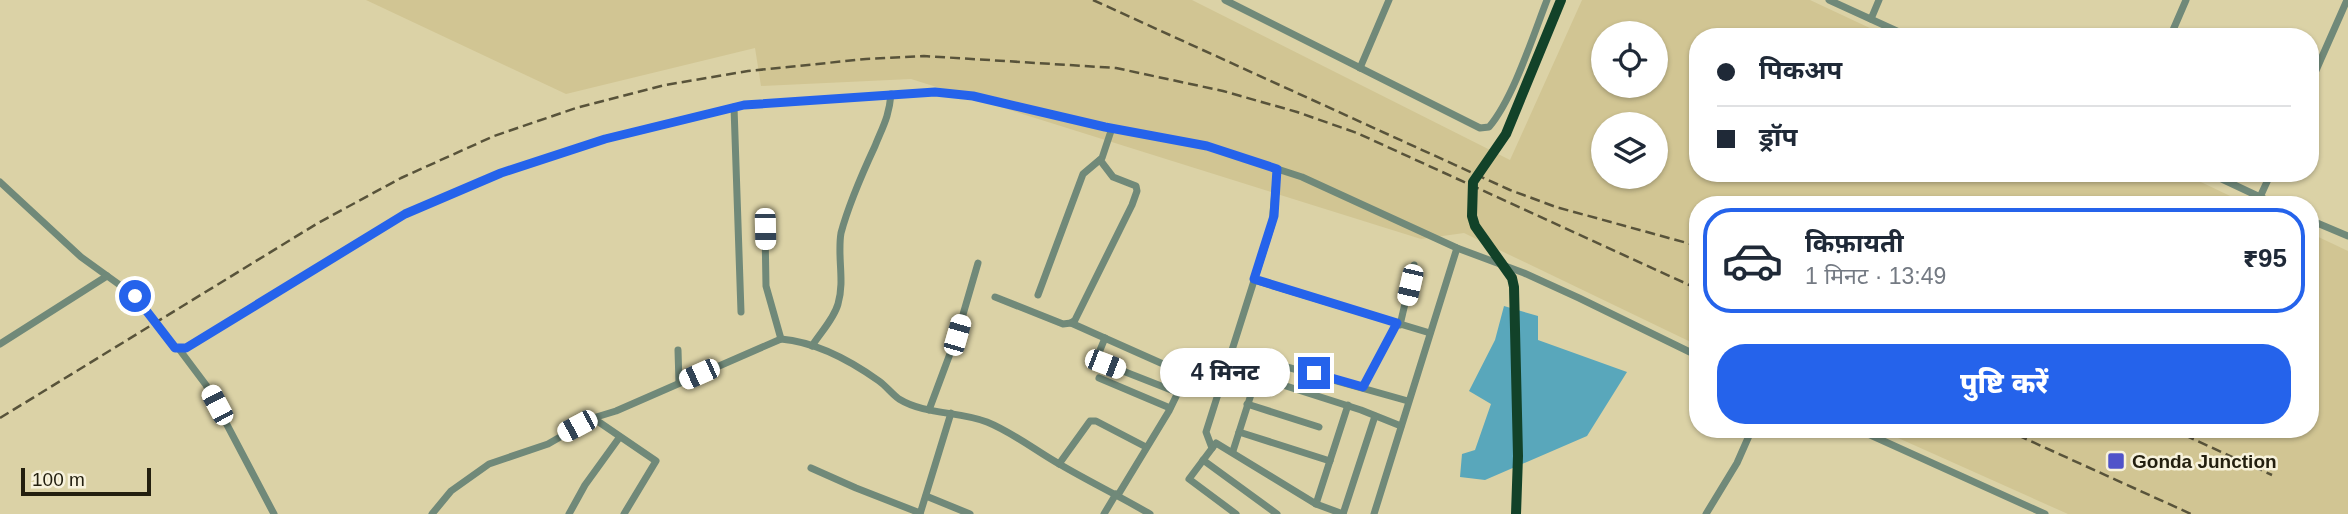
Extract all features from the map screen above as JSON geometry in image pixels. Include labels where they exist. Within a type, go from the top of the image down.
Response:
[{"type":"highway","points":[[1516,514],[1518,456],[1514,287],[1512,278],[1475,226],[1472,193],[1473,182],[1506,134],[1561,0]]},
{"type":"street","points":[[1226,0],[1480,128],[1489,127],[1496,119],[1547,0]]},
{"type":"street","points":[[1360,68],[1389,0]]},
{"type":"street","points":[[1829,0],[1890,28]]},
{"type":"street","points":[[1871,19],[1880,0]]},
{"type":"street","points":[[2174,28],[2186,0]]},
{"type":"street","points":[[2319,64],[2347,0]]},
{"type":"street","points":[[179,349],[186,348],[405,214],[501,173],[605,139],[734,107],[794,100],[935,92],[973,96],[1112,128],[1207,146],[1277,169],[1314,182],[1457,248],[1524,273],[1689,352]]},
{"type":"street","points":[[812,346],[837,309],[840,294],[838,247],[841,233],[871,155],[885,127],[891,94]]},
{"type":"street","points":[[734,107],[741,312]]},
{"type":"street","points":[[1038,295],[1083,174],[1100,160],[1112,128]]},
{"type":"street","points":[[1071,323],[1137,191],[1136,186],[1109,174],[1100,160]]},
{"type":"street","points":[[1212,448],[1206,432],[1274,216],[1277,169]]},
{"type":"street","points":[[0,182],[81,257],[135,296],[175,348],[179,349],[206,385],[274,514]]},
{"type":"street","points":[[2228,182],[2258,196]]},
{"type":"street","points":[[2319,224],[2348,236]]},
{"type":"street","points":[[765,229],[766,286],[781,339]]},
{"type":"street","points":[[1374,514],[1457,248]]},
{"type":"street","points":[[929,410],[957,335],[978,263]]},
{"type":"street","points":[[1363,387],[1399,324],[1414,265]]},
{"type":"street","points":[[0,344],[107,276]]},
{"type":"street","points":[[1254,279],[1430,334]]},
{"type":"street","points":[[995,296],[1063,324],[1071,323],[1182,374],[1220,388]]},
{"type":"street","points":[[1105,338],[1098,355],[1105,364],[1179,393]]},
{"type":"street","points":[[432,514],[451,491],[489,464],[548,444],[593,418],[616,411],[781,339],[812,346],[844,360],[879,381],[900,399],[929,410],[988,422],[1150,514]]},
{"type":"street","points":[[678,351],[679,383]]},
{"type":"street","points":[[1233,452],[1259,362],[1264,359],[1409,401]]},
{"type":"street","points":[[1104,514],[1179,393],[1185,381],[1182,374]]},
{"type":"street","points":[[1255,376],[1348,405],[1401,426]]},
{"type":"street","points":[[1099,378],[1170,408]]},
{"type":"street","points":[[1247,404],[1319,427]]},
{"type":"street","points":[[1316,504],[1348,405]]},
{"type":"street","points":[[811,468],[920,514],[951,414]]},
{"type":"street","points":[[1236,514],[1190,481],[1189,477],[1218,443],[1316,504],[1343,514],[1375,416]]},
{"type":"street","points":[[593,418],[656,461],[624,514]]},
{"type":"street","points":[[1059,464],[1090,421],[1096,421],[1146,447]]},
{"type":"street","points":[[1239,432],[1330,461]]},
{"type":"street","points":[[569,514],[585,485],[620,438]]},
{"type":"street","points":[[1706,514],[1737,463],[1748,438]]},
{"type":"street","points":[[1877,438],[2045,514]]},
{"type":"street","points":[[1203,460],[1277,514]]},
{"type":"street","points":[[926,496],[970,514]]},
{"type":"shaded area","points":[[366,0],[1192,0],[1510,160],[1582,0],[1810,0],[1870,28],[1689,28],[1689,182],[2201,182],[2230,196],[1689,196],[1689,341],[1464,233],[1421,239],[911,79],[761,86],[755,48],[566,94]]},
{"type":"shaded area","points":[[2319,237],[2348,251],[2348,514],[2068,514],[1898,438],[2319,438]]},
{"type":"water","points":[[1504,306],[1538,316],[1538,340],[1627,372],[1587,436],[1485,480],[1460,477],[1462,454],[1475,450],[1491,404],[1469,391],[1495,340]]},
{"type":"railway","points":[[1093,0],[1510,190],[1556,207],[1689,244]]},
{"type":"railway","points":[[0,418],[318,223],[401,178],[494,136],[576,108],[665,85],[748,71],[866,59],[924,56],[1116,68],[1223,91],[1357,133],[1689,285]]},
{"type":"railway","points":[[2024,438],[2191,514]]},
{"type":"railway","points":[[2191,438],[2272,475]]},
{"type":"place","name":"Gonda Junction","points":[[2116,461]]},
{"type":"route","points":[[135,296],[175,348],[186,348],[405,214],[501,173],[606,138],[744,105],[935,92],[973,96],[1105,127],[1207,146],[1277,169],[1274,216],[1254,279],[1397,323],[1363,387],[1314,373]]}]
